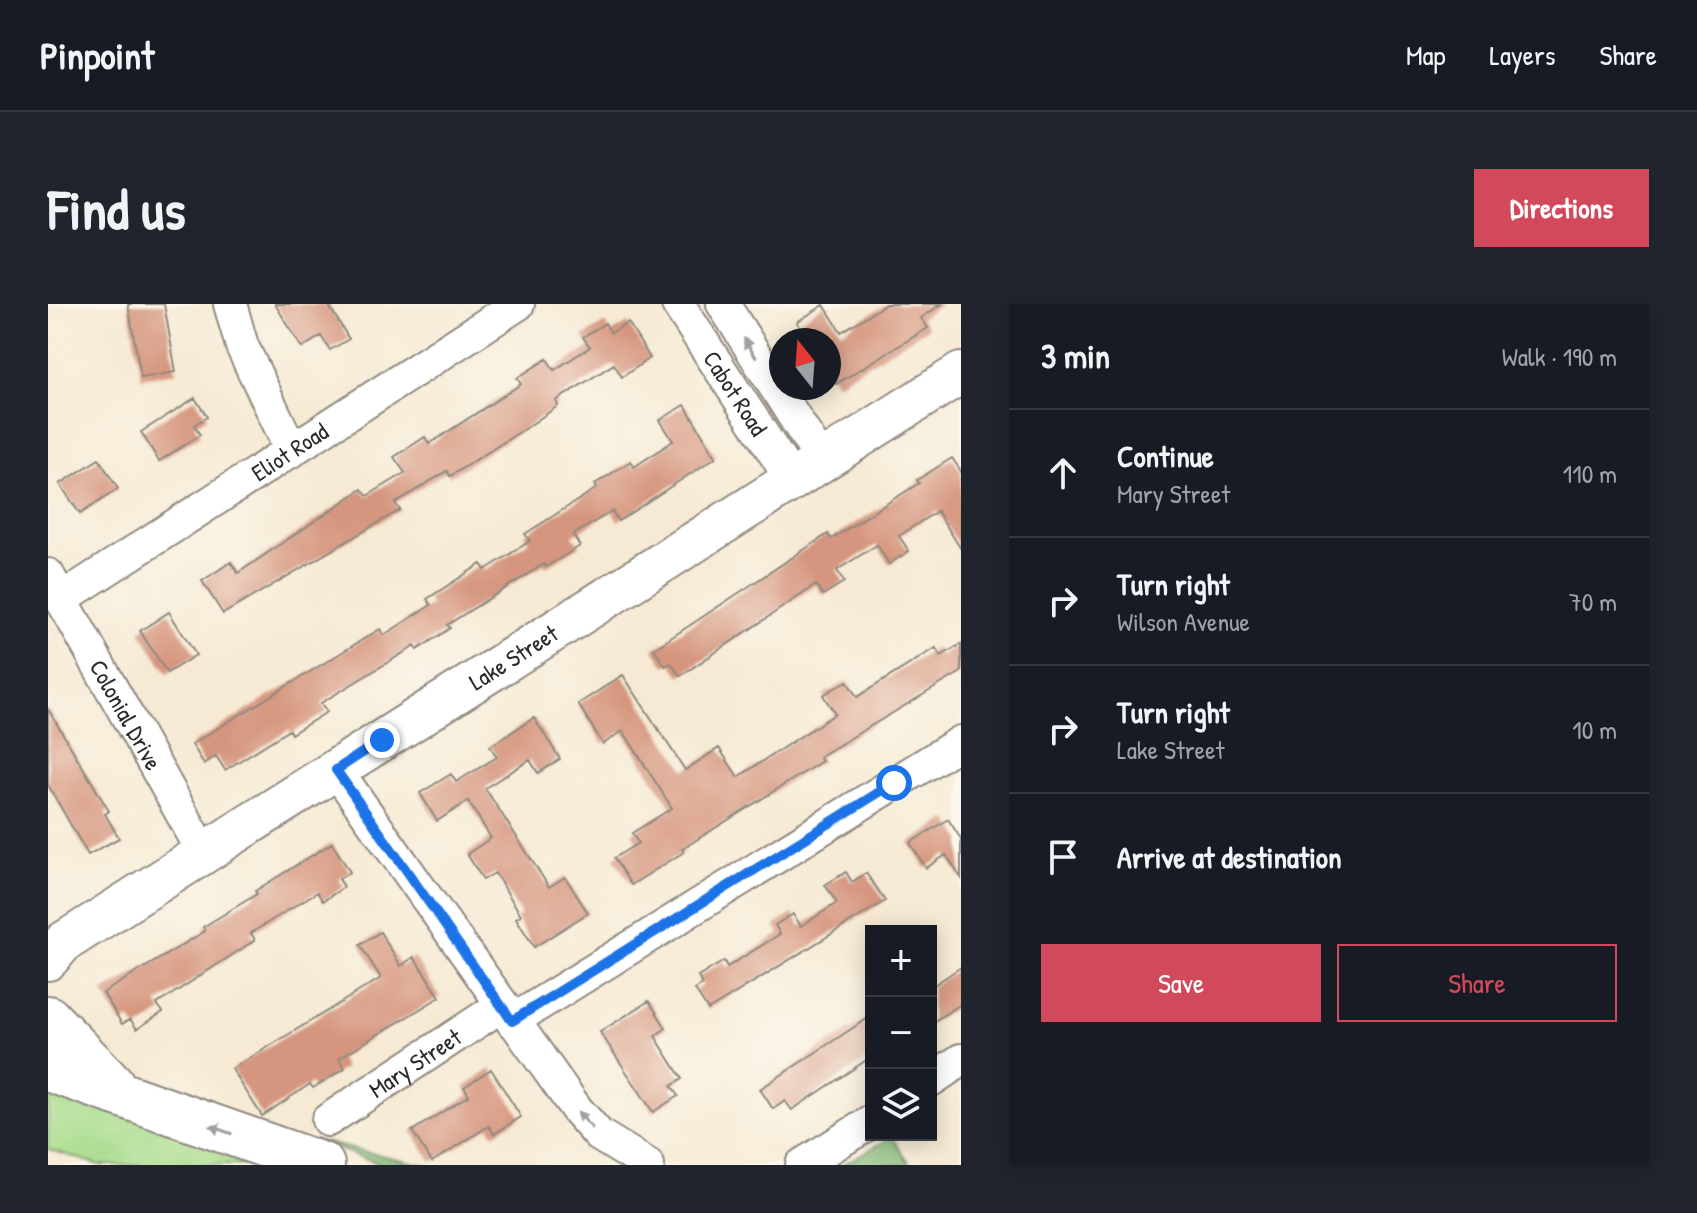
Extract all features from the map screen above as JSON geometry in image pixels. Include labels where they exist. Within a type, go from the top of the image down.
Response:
[{"type":"highway","points":[[48,1018],[125,1096]]},
{"type":"highway","points":[[48,1069],[322,1165]]},
{"type":"main road","name":"Lake Street","points":[[53,950],[807,471],[957,384]]},
{"type":"street","points":[[230,304],[242,346],[292,451]]},
{"type":"street","name":"Eliot Road","points":[[55,587],[292,451],[518,304]]},
{"type":"street","name":"Cabot Road","points":[[678,304],[807,471]]},
{"type":"street","name":"Cabot Road","points":[[723,304],[807,471]]},
{"type":"street","name":"Colonial Drive","points":[[55,587],[204,853]]},
{"type":"street","name":"Mary Street","points":[[328,1120],[961,742]]},
{"type":"street","points":[[336,770],[506,1014],[599,1135],[648,1165]]},
{"type":"street","points":[[937,1076],[961,1060]]},
{"type":"street","points":[[802,1165],[865,1126]]},
{"type":"green space","points":[[48,1086],[272,1165],[100,1165],[48,1149]]},
{"type":"green space","points":[[313,1140],[425,1165],[384,1165]]},
{"type":"green space","points":[[885,1141],[895,1141],[911,1165],[842,1165]]},
{"type":"building","points":[[128,304],[164,304],[176,372],[141,378]]},
{"type":"building","points":[[275,304],[328,304],[349,339],[330,350],[321,336],[302,348]]},
{"type":"building","points":[[886,304],[942,304],[921,318],[928,328],[841,381],[841,332]]},
{"type":"building","points":[[824,305],[838,328],[801,328],[797,322]]},
{"type":"building","points":[[605,323],[611,333],[628,323],[650,358],[622,377],[614,364],[556,401],[558,406],[526,428],[450,476],[447,471],[395,503],[400,510],[223,614],[202,581],[231,562],[238,573],[362,489],[367,496],[405,473],[394,457],[425,437],[429,444],[521,384],[517,378],[547,359],[554,370],[590,347],[583,337]]},
{"type":"building","points":[[195,398],[207,417],[194,425],[200,435],[159,461],[141,432]]},
{"type":"building","points":[[685,405],[716,457],[618,521],[612,511],[573,535],[580,546],[546,567],[544,564],[447,625],[450,628],[417,650],[415,646],[321,703],[327,712],[291,734],[289,730],[225,770],[216,756],[204,764],[192,744],[380,629],[384,635],[431,605],[427,599],[481,564],[485,570],[530,541],[525,534],[597,488],[595,484],[631,461],[634,467],[673,441],[660,420]]},
{"type":"building","points":[[952,458],[961,471],[961,549],[937,511],[899,536],[909,551],[889,564],[877,545],[837,570],[844,582],[823,595],[816,585],[680,676],[671,663],[665,666],[654,649],[828,534],[831,539],[919,483],[917,480]]},
{"type":"building","points":[[99,459],[118,489],[80,514],[60,484]]},
{"type":"building","points":[[169,612],[196,655],[167,673],[140,631]]},
{"type":"building","points":[[961,644],[961,672],[819,757],[822,761],[682,849],[684,852],[631,885],[614,858],[638,843],[632,833],[672,808],[623,731],[603,744],[578,704],[623,675],[685,770],[719,748],[738,777],[835,714],[823,695],[847,681],[857,697],[936,648],[941,656]]},
{"type":"building","points":[[48,709],[109,811],[105,814],[119,838],[88,855],[48,785]]},
{"type":"building","points":[[534,718],[560,759],[538,773],[530,760],[485,788],[549,887],[565,877],[588,913],[534,947],[516,918],[521,915],[495,873],[483,880],[467,854],[491,838],[468,801],[437,821],[420,793],[451,774],[456,782],[497,757],[490,746]]},
{"type":"building","points":[[948,819],[961,839],[961,878],[946,855],[926,868],[910,843]]},
{"type":"building","points":[[332,843],[350,872],[339,879],[344,887],[323,901],[317,892],[251,933],[255,940],[157,1004],[163,1012],[137,1029],[130,1019],[122,1024],[103,993],[205,931],[203,927]]},
{"type":"building","points":[[846,872],[852,882],[866,873],[885,901],[708,1010],[695,990],[703,985],[698,977],[724,961],[727,967],[780,934],[775,925],[793,914],[801,926],[837,903],[825,885]]},
{"type":"building","points":[[380,932],[401,966],[414,957],[440,997],[339,1058],[345,1068],[313,1088],[310,1084],[262,1116],[232,1069],[381,978],[360,945]]},
{"type":"building","points":[[961,967],[961,1004],[937,1019],[937,997],[937,983]]},
{"type":"building","points":[[649,1001],[666,1028],[655,1036],[682,1079],[671,1086],[678,1096],[653,1112],[600,1032]]},
{"type":"building","points":[[865,1020],[865,1061],[792,1110],[785,1101],[773,1109],[760,1089]]},
{"type":"building","points":[[491,1069],[521,1117],[494,1134],[489,1126],[432,1162],[412,1131],[469,1095],[464,1087]]},
{"type":"route","points":[[382,740],[336,770],[512,1021],[894,783]]}]
